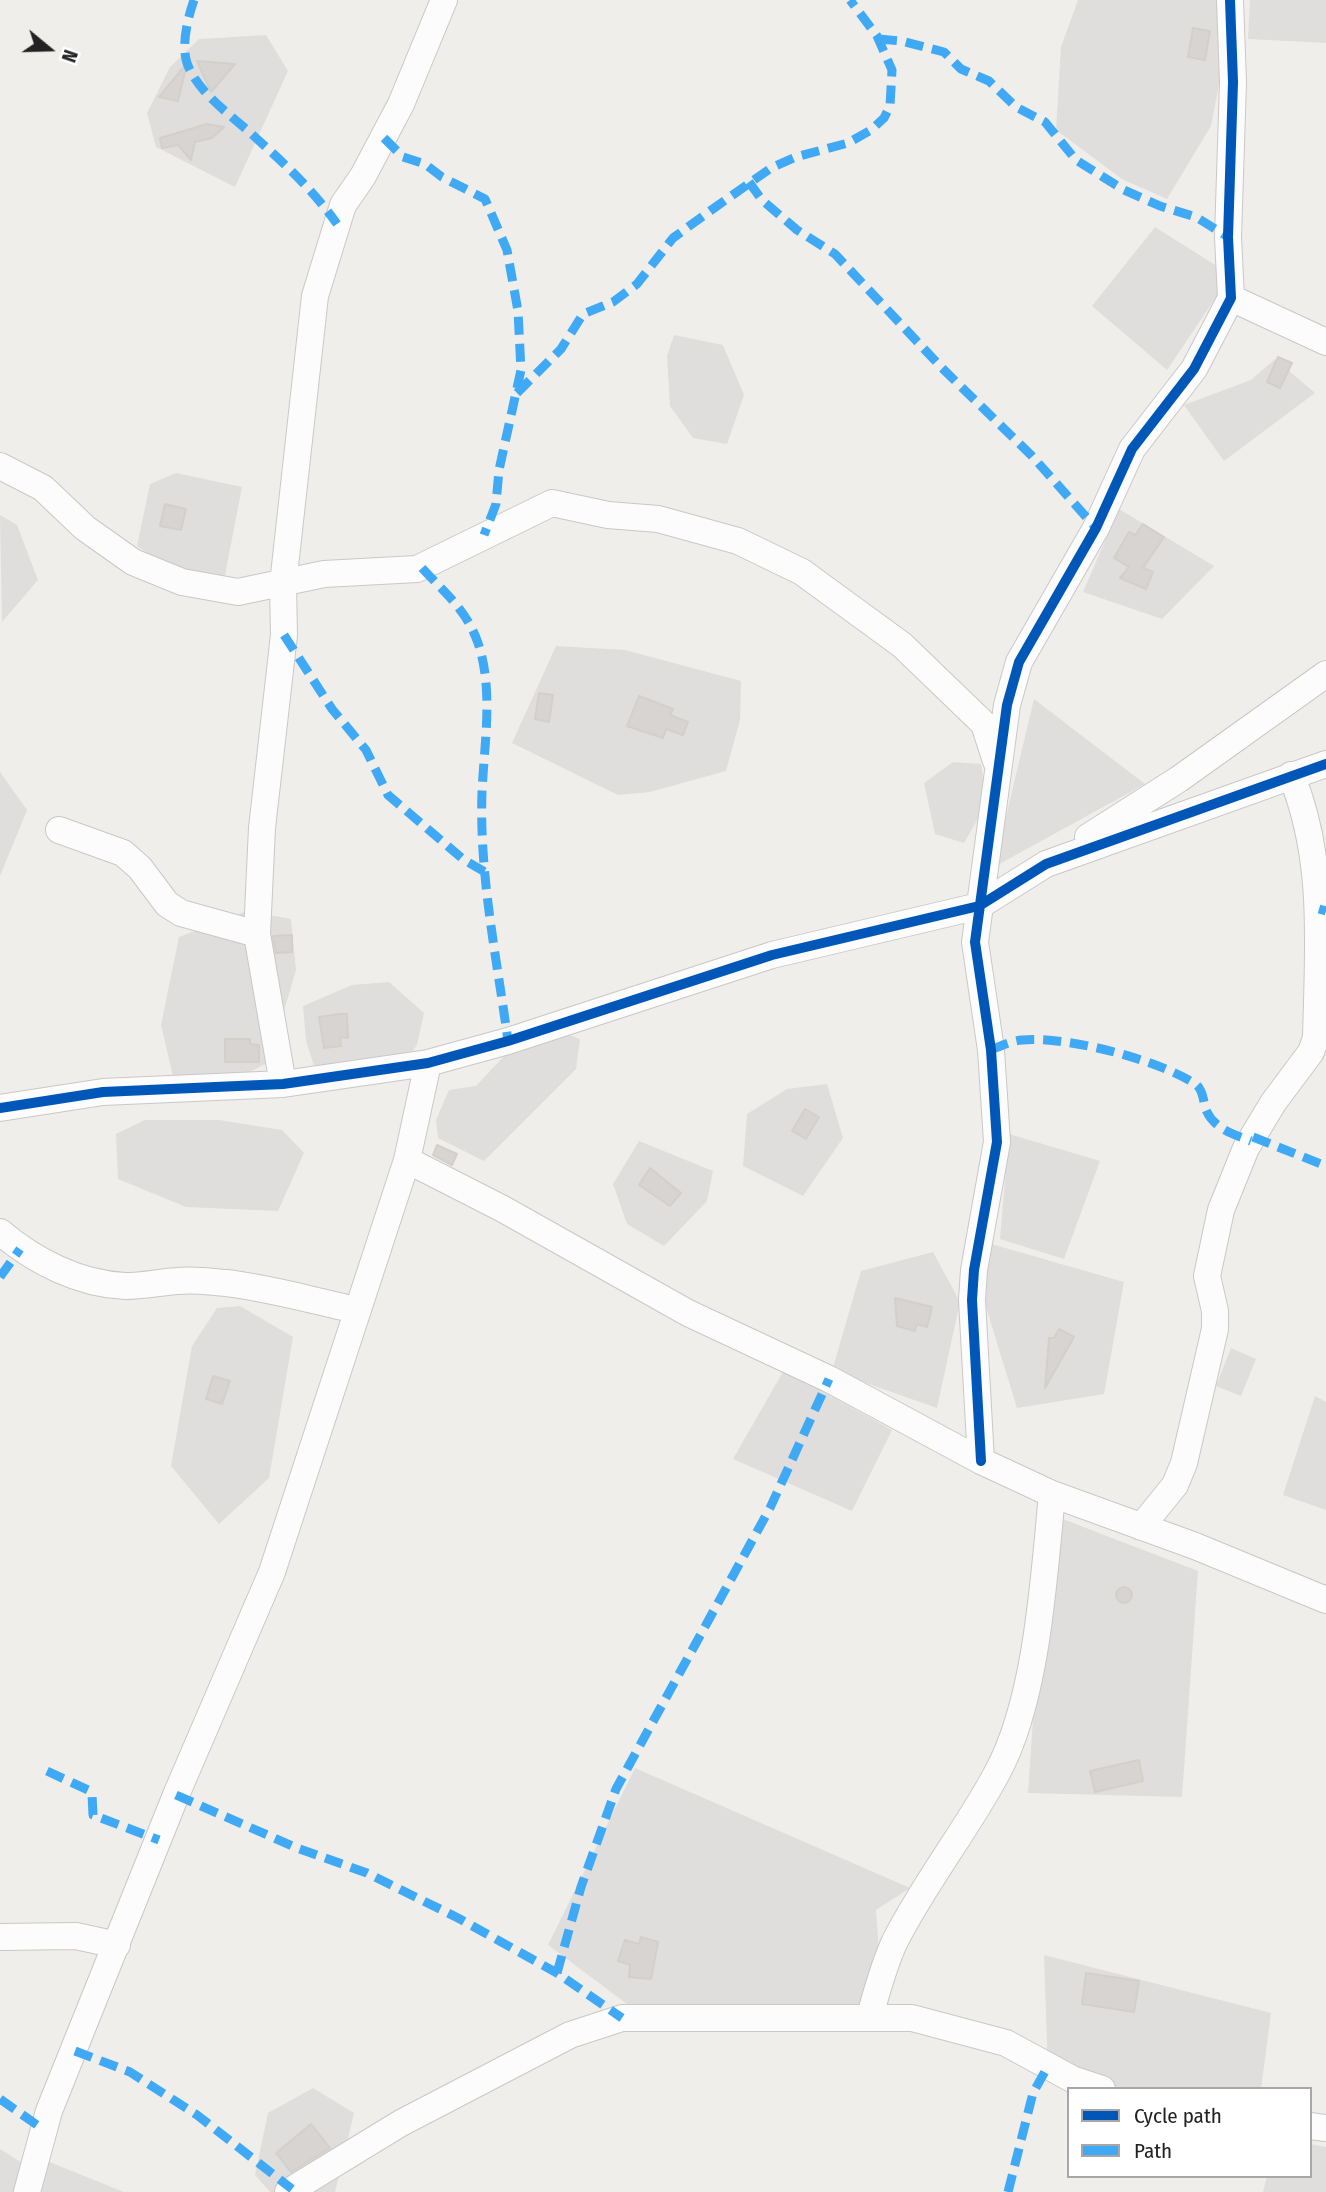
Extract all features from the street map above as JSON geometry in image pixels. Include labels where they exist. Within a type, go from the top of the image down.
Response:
[{"type":"street","points":[[282,1084],[257,934],[262,828],[284,635],[283,584],[315,296],[343,205],[363,176],[401,104],[444,0]]},
{"type":"street","points":[[981,1461],[972,1300],[974,1269],[997,1142],[991,1050],[975,942],[1012,682],[1033,635],[1050,611],[1096,528],[1132,449],[1194,369],[1231,298],[1228,262],[1233,82],[1230,0]]},
{"type":"street","points":[[1231,298],[1326,342]]},
{"type":"street","points":[[0,466],[43,488],[85,528],[133,562],[182,582],[238,592],[324,574],[422,568],[552,503],[608,515],[659,519],[738,541],[777,558],[857,608],[902,645],[984,724],[998,766]]},
{"type":"street","points":[[0,1108],[103,1092],[282,1084],[428,1063],[508,1041],[772,955],[979,906],[1179,779],[1326,674]]},
{"type":"street","points":[[1046,864],[1326,764]]},
{"type":"street","points":[[1141,1527],[1175,1485],[1190,1444],[1216,1318],[1207,1276],[1221,1210],[1246,1148],[1273,1103],[1311,1052],[1316,1038],[1319,897],[1305,807],[1291,775]]},
{"type":"street","points":[[59,830],[123,853],[140,868],[167,904],[181,913],[257,934]]},
{"type":"street","points":[[27,2192],[49,2111],[176,1795],[272,1572],[407,1160],[428,1063]]},
{"type":"street","points":[[407,1160],[503,1209],[688,1313],[829,1379],[981,1461],[1052,1494],[1326,1600]]},
{"type":"street","points":[[0,1231],[20,1249],[45,1263],[67,1273],[105,1284],[126,1286],[182,1280],[229,1283],[357,1310]]},
{"type":"street","points":[[870,2016],[894,1944],[916,1902],[998,1772],[1020,1715],[1038,1624],[1052,1494]]},
{"type":"street","points":[[0,1937],[76,1936],[117,1944]]},
{"type":"street","points":[[288,2192],[401,2123],[570,2035],[601,2023],[653,2017],[726,2020],[870,2016],[912,2018],[988,2036],[1021,2050],[1072,2079],[1096,2087]]},
{"type":"shaded area","points":[[1078,0],[1218,0],[1220,79],[1211,126],[1167,199],[1122,179],[1056,130],[1061,47]]},
{"type":"shaded area","points":[[1250,0],[1326,0],[1326,43],[1248,39]]},
{"type":"shaded area","points":[[266,35],[288,71],[235,187],[156,147],[147,113],[170,67],[199,39]]},
{"type":"shaded area","points":[[1155,227],[1231,275],[1167,370],[1092,306]]},
{"type":"shaded area","points":[[674,335],[723,345],[744,395],[727,444],[693,438],[670,406],[667,356]]},
{"type":"shaded area","points":[[1275,359],[1315,393],[1224,461],[1184,405],[1251,380]]},
{"type":"shaded area","points":[[176,473],[242,487],[225,575],[204,577],[171,570],[137,546],[150,484]]},
{"type":"shaded area","points":[[1119,509],[1214,566],[1162,619],[1083,592]]},
{"type":"shaded area","points":[[0,515],[17,525],[38,580],[2,622]]},
{"type":"shaded area","points":[[556,646],[625,650],[741,681],[740,720],[726,771],[650,792],[618,795],[512,743]]},
{"type":"shaded area","points":[[1034,699],[1145,784],[994,867]]},
{"type":"shaded area","points":[[953,762],[981,764],[987,803],[964,843],[935,834],[924,783]]},
{"type":"shaded area","points":[[0,772],[27,810],[0,876]]},
{"type":"shaded area","points":[[247,911],[291,919],[296,970],[269,1062],[219,1088],[173,1076],[161,1025],[179,937]]},
{"type":"shaded area","points":[[389,982],[424,1013],[417,1045],[405,1061],[316,1072],[306,1041],[303,1006],[352,985]]},
{"type":"shaded area","points":[[562,1032],[580,1039],[576,1069],[484,1161],[438,1138],[436,1120],[449,1090],[476,1086],[521,1038]]},
{"type":"shaded area","points":[[827,1084],[843,1138],[803,1196],[743,1166],[747,1114],[787,1089]]},
{"type":"shaded area","points":[[145,1120],[219,1120],[282,1130],[304,1153],[278,1211],[186,1207],[118,1179],[116,1134]]},
{"type":"shaded area","points":[[1009,1134],[1100,1161],[1064,1259],[1000,1239]]},
{"type":"shaded area","points":[[639,1141],[713,1171],[707,1201],[664,1246],[627,1224],[613,1184]]},
{"type":"shaded area","points":[[988,1243],[1124,1282],[1104,1394],[1017,1408],[982,1294]]},
{"type":"shaded area","points":[[933,1252],[960,1302],[937,1408],[832,1371],[861,1271]]},
{"type":"shaded area","points":[[240,1306],[293,1337],[269,1478],[219,1524],[171,1466],[192,1346],[217,1308]]},
{"type":"shaded area","points":[[1231,1348],[1256,1359],[1241,1396],[1216,1386]]},
{"type":"shaded area","points":[[784,1370],[892,1430],[852,1511],[733,1459]]},
{"type":"shaded area","points":[[1315,1396],[1326,1402],[1326,1510],[1283,1495]]},
{"type":"shaded area","points":[[1047,1513],[1198,1571],[1182,1797],[1028,1793]]},
{"type":"shaded area","points":[[635,1768],[910,1888],[876,1910],[883,2004],[639,2013],[548,1945]]},
{"type":"shaded area","points":[[1044,1955],[1271,2013],[1261,2087],[1090,2087],[1048,2073]]},
{"type":"shaded area","points":[[313,2088],[354,2113],[335,2192],[270,2192],[255,2175],[268,2113]]},
{"type":"shaded area","points":[[1312,2144],[1326,2147],[1326,2192],[1263,2192],[1266,2178],[1312,2178]]},
{"type":"shaded area","points":[[0,2149],[27,2166],[18,2192],[0,2192]]},
{"type":"shaded area","points":[[37,2157],[124,2192],[25,2192]]},
{"type":"building","points":[[1193,28],[1210,31],[1205,60],[1188,57]]},
{"type":"building","points":[[197,61],[235,64],[211,92]]},
{"type":"building","points":[[187,63],[178,101],[159,97]]},
{"type":"building","points":[[207,124],[224,127],[212,138],[195,142],[191,160],[178,145],[162,148],[160,138]]},
{"type":"building","points":[[1278,357],[1292,363],[1280,388],[1267,382]]},
{"type":"building","points":[[165,504],[186,509],[181,530],[160,526]]},
{"type":"building","points":[[1143,524],[1164,537],[1143,568],[1153,572],[1146,589],[1120,578],[1129,567],[1114,558],[1129,532],[1135,535]]},
{"type":"building","points":[[539,693],[553,695],[549,722],[535,719]]},
{"type":"building","points":[[639,696],[673,709],[670,715],[688,722],[683,735],[666,729],[663,738],[627,726]]},
{"type":"building","points":[[292,935],[292,952],[276,953],[273,936]]},
{"type":"building","points":[[347,1014],[348,1038],[340,1037],[341,1046],[324,1048],[319,1017]]},
{"type":"building","points":[[225,1039],[250,1039],[250,1044],[259,1045],[259,1062],[225,1062]]},
{"type":"building","points":[[805,1109],[819,1117],[806,1139],[792,1131]]},
{"type":"building","points":[[437,1145],[457,1154],[452,1165],[433,1155]]},
{"type":"building","points":[[650,1168],[681,1193],[670,1206],[639,1185]]},
{"type":"building","points":[[895,1298],[932,1307],[927,1327],[917,1324],[915,1331],[897,1326]]},
{"type":"building","points":[[1059,1329],[1074,1337],[1045,1388],[1049,1338],[1054,1338]]},
{"type":"building","points":[[213,1376],[230,1381],[222,1404],[206,1399]]},
{"type":"building","points":[[1124,1587],[1130,1589],[1130,1601],[1124,1603],[1118,1601],[1116,1595],[1118,1589]]},
{"type":"building","points":[[1139,1760],[1143,1781],[1095,1792],[1090,1771]]},
{"type":"building","points":[[641,1937],[658,1942],[651,1979],[629,1977],[630,1965],[618,1961],[625,1940],[639,1944]]},
{"type":"building","points":[[1086,1973],[1139,1981],[1134,2012],[1082,2004]]},
{"type":"building","points":[[311,2124],[330,2148],[291,2172],[276,2153]]},
{"type":"marked path","points":[[194,0],[185,40],[185,56],[199,85],[299,179],[337,224]]},
{"type":"marked path","points":[[517,393],[561,349],[583,314],[613,302],[637,284],[673,238],[771,168],[796,157],[848,143],[871,130],[884,118],[890,106],[892,70],[877,36],[850,0]]},
{"type":"marked path","points":[[879,39],[901,41],[944,52],[961,69],[989,81],[1016,107],[1045,122],[1076,160],[1124,190],[1160,206],[1196,217],[1228,237]]},
{"type":"marked path","points":[[384,138],[403,157],[425,164],[442,177],[485,199],[507,250],[518,311],[521,370],[499,470],[496,504],[484,535]]},
{"type":"marked path","points":[[749,182],[762,200],[797,230],[835,254],[942,368],[1032,456],[1096,528]]},
{"type":"marked path","points":[[422,568],[467,620],[483,661],[487,698],[482,792],[483,854],[508,1041]]},
{"type":"marked path","points":[[284,635],[332,709],[366,750],[388,795],[464,860],[485,872]]},
{"type":"marked path","points":[[1319,909],[1326,911]]},
{"type":"marked path","points":[[991,1050],[1022,1040],[1062,1042],[1110,1051],[1157,1066],[1198,1086],[1207,1112],[1215,1123],[1226,1131],[1251,1141]]},
{"type":"marked path","points":[[1253,1137],[1326,1166]]},
{"type":"marked path","points":[[0,1277],[20,1249]]},
{"type":"marked path","points":[[557,1973],[581,1887],[616,1789],[770,1508],[829,1379]]},
{"type":"marked path","points":[[47,1771],[88,1790],[92,1794],[93,1815],[159,1840]]},
{"type":"marked path","points":[[176,1795],[297,1848],[367,1873],[458,1918],[557,1973],[622,2018]]},
{"type":"marked path","points":[[75,2051],[130,2072],[197,2115],[292,2189]]},
{"type":"marked path","points":[[1008,2192],[1033,2093],[1048,2066]]},
{"type":"marked path","points":[[0,2099],[44,2130]]},
{"type":"cycle path","points":[[981,1461],[972,1300],[974,1270],[997,1142],[991,1050],[975,942],[1007,705],[1019,662],[1096,528],[1132,449],[1194,369],[1231,298],[1228,237],[1233,82],[1230,0]]},
{"type":"cycle path","points":[[0,1108],[103,1092],[283,1084],[428,1063],[508,1041],[772,955],[979,906],[1046,864],[1326,764]]}]
